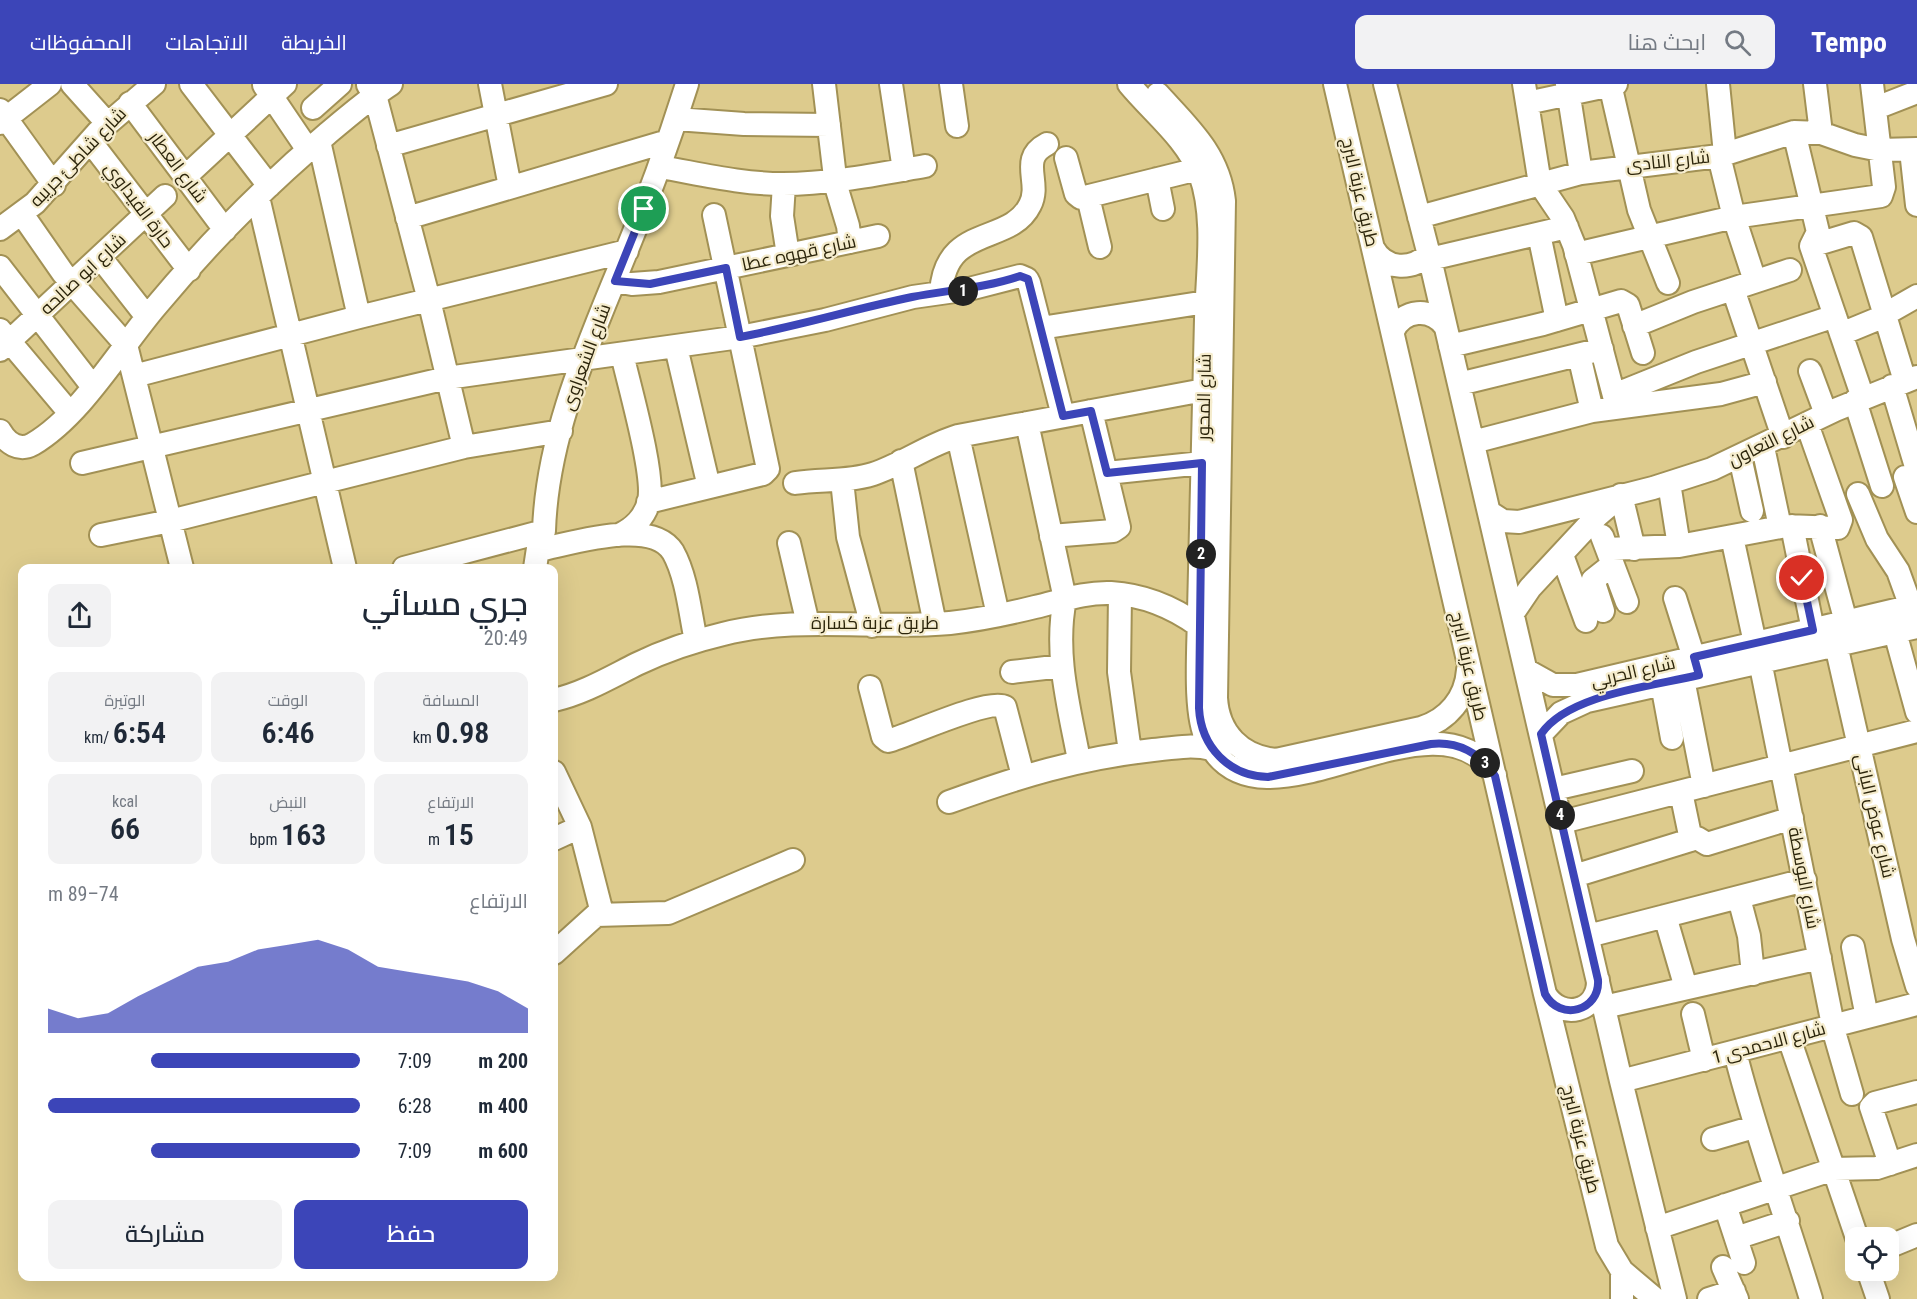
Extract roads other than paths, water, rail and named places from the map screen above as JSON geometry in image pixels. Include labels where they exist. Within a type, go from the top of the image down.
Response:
[{"type":"street","points":[[50,84],[2,117],[54,185]]},
{"type":"street","points":[[72,84],[106,123]]},
{"type":"street","name":"شارع شاطئ جريبه","points":[[0,229],[22,214],[54,185],[128,96],[154,84]]},
{"type":"street","points":[[190,84],[230,135],[264,191],[290,336],[344,564]]},
{"type":"street","points":[[313,108],[340,84]]},
{"type":"street","points":[[490,84],[510,188]]},
{"type":"street","points":[[388,146],[606,84]]},
{"type":"street","name":"شارع الشعراوى","points":[[539,550],[545,505],[561,431],[582,358],[660,167],[687,84]]},
{"type":"street","points":[[824,84],[835,180],[850,242]]},
{"type":"street","points":[[660,167],[746,182],[784,184],[835,180],[914,168],[891,84]]},
{"type":"street","points":[[951,84],[957,126]]},
{"type":"street","name":"شارع المحور","points":[[1129,84],[1180,141],[1198,169],[1216,263],[1216,698],[1221,724],[1230,738],[1243,750],[1259,758],[1276,760],[1429,735],[1471,752],[1487,764],[1495,776]]},
{"type":"street","name":"شارع المحور","points":[[1148,84],[1197,136],[1216,166],[1224,201],[1216,263],[1206,302],[1199,626],[1200,716],[1203,733],[1212,749],[1225,762],[1241,772],[1259,777],[1278,777],[1429,735],[1456,704],[1465,687],[1468,663]]},
{"type":"street","name":"طريق عزبة البرج","points":[[1335,84],[1545,994],[1607,1246],[1622,1271],[1654,1299]]},
{"type":"street","points":[[1385,84],[1429,256],[1621,1081],[1675,1299]]},
{"type":"street","points":[[1616,401],[1567,227],[1540,184],[1525,94],[1612,84],[1628,166],[1648,237],[1668,283]]},
{"type":"street","points":[[1718,84],[1722,155],[1734,217],[1755,281]]},
{"type":"street","points":[[1815,84],[1821,133]]},
{"type":"street","points":[[1576,254],[1734,217],[1811,204],[1881,196],[1884,190],[1872,84]]},
{"type":"street","points":[[185,177],[230,135],[273,88],[313,146],[359,317]]},
{"type":"street","points":[[0,430],[13,445],[29,446],[69,412],[93,387],[147,317],[225,230],[264,191],[378,88]]},
{"type":"street","points":[[378,88],[388,146],[429,300],[464,447]]},
{"type":"street","points":[[1568,89],[1581,173]]},
{"type":"street","points":[[1876,108],[1917,92]]},
{"type":"street","name":"شارع العطار","points":[[128,96],[225,230]]},
{"type":"street","points":[[676,119],[744,124],[829,125]]},
{"type":"street","points":[[1794,132],[1818,232],[1810,246],[1838,325],[1882,486]]},
{"type":"street","name":"شارع النادى","points":[[1419,217],[1581,173],[1722,155],[1794,132],[1821,133],[1855,145],[1880,150],[1914,149]]},
{"type":"street","name":"حارة الفيداوي","points":[[90,141],[189,270]]},
{"type":"street","points":[[407,218],[668,141]]},
{"type":"street","points":[[940,293],[944,273],[958,251],[968,242],[1012,223],[1027,210],[1034,192],[1031,161],[1037,150],[1047,144]]},
{"type":"street","points":[[1914,149],[1917,205]]},
{"type":"street","points":[[1066,158],[1077,196],[1088,197],[1198,169]]},
{"type":"street","points":[[1157,179],[1163,209]]},
{"type":"street","points":[[784,184],[782,216],[788,255]]},
{"type":"street","name":"شارع ابو صالحه","points":[[3,341],[37,317],[165,196]]},
{"type":"street","points":[[1088,197],[1100,246]]},
{"type":"street","points":[[22,214],[72,284],[126,345],[181,564]]},
{"type":"street","points":[[648,502],[763,474],[768,469],[714,215]]},
{"type":"street","points":[[1373,248],[1382,259],[1399,266],[1418,263],[1429,256],[1567,227]]},
{"type":"street","points":[[1539,234],[1557,320]]},
{"type":"street","points":[[1810,246],[1854,234],[1861,237],[1904,381],[1917,512]]},
{"type":"street","name":"شارع قهوه عطا","points":[[615,281],[650,284],[878,236]]},
{"type":"street","points":[[134,376],[359,317],[627,251]]},
{"type":"street","points":[[100,257],[147,317]]},
{"type":"street","points":[[0,267],[93,387]]},
{"type":"street","points":[[1634,326],[1790,270]]},
{"type":"street","points":[[82,463],[447,378],[740,337],[825,320],[913,297],[969,290],[1023,276],[1029,281],[1063,416]]},
{"type":"street","points":[[1733,289],[1765,382],[1786,527],[1813,630]]},
{"type":"street","points":[[1473,442],[1592,411],[1680,368],[1752,346],[1885,315],[1917,296]]},
{"type":"street","points":[[1041,328],[1206,302]]},
{"type":"street","points":[[1448,336],[1557,320],[1625,302],[1643,354]]},
{"type":"street","points":[[1393,331],[1404,317],[1418,312],[1431,314],[1448,336]]},
{"type":"street","points":[[3,341],[69,412]]},
{"type":"street","points":[[676,347],[710,487]]},
{"type":"street","points":[[1459,384],[1602,350]]},
{"type":"street","points":[[619,535],[635,525],[648,502],[649,480],[622,354]]},
{"type":"street","points":[[1579,355],[1592,411]]},
{"type":"street","points":[[1562,555],[1594,616],[1593,580],[1609,557],[1634,549],[1679,546],[1786,527],[1820,526],[1835,529],[1841,525],[1816,419],[1810,371]]},
{"type":"street","name":"شارع التعاون","points":[[1489,512],[1503,521],[1519,522],[1669,483],[1740,457],[1859,399],[1904,381]]},
{"type":"street","points":[[1616,401],[1721,394],[1765,382]]},
{"type":"street","points":[[795,483],[842,480],[873,474],[928,446],[958,436],[1204,390]]},
{"type":"street","points":[[1051,536],[1118,529],[1119,521],[1091,411]]},
{"type":"street","points":[[1027,423],[1065,598],[1060,622],[1062,666],[1079,760]]},
{"type":"street","points":[[101,535],[170,521],[464,447],[561,431]]},
{"type":"street","points":[[958,436],[998,615]]},
{"type":"street","points":[[1740,457],[1752,511]]},
{"type":"street","points":[[901,461],[935,624]]},
{"type":"street","points":[[1107,473],[1202,463]]},
{"type":"street","points":[[1834,500],[1882,486],[1913,473]]},
{"type":"street","points":[[842,480],[848,537],[872,626]]},
{"type":"street","points":[[1669,483],[1679,546]]},
{"type":"street","points":[[1858,494],[1877,539],[1898,571],[1915,613]]},
{"type":"street","points":[[1622,495],[1634,549]]},
{"type":"street","name":"شارع التعاون","points":[[1513,613],[1525,593],[1597,516],[1622,495]]},
{"type":"street","points":[[1597,516],[1609,557],[1627,602]]},
{"type":"street","points":[[1820,526],[1846,622]]},
{"type":"street","points":[[434,564],[539,550],[619,535],[646,534],[669,546],[680,570],[696,641]]},
{"type":"street","name":"شارع البوسطة","points":[[1732,537],[1782,767],[1833,1026],[1852,1094]]},
{"type":"street","points":[[789,543],[808,624]]},
{"type":"street","name":"طريق عزبة كسارة","points":[[558,699],[594,687],[653,657],[696,641],[751,628],[808,624],[872,626],[935,624],[998,615],[1065,598],[1096,594],[1120,594],[1158,603],[1199,626]]},
{"type":"street","points":[[1120,594],[1119,672],[1122,712],[1130,753]]},
{"type":"street","points":[[1675,598],[1684,674],[1704,786]]},
{"type":"street","name":"شارع الحربي","points":[[1541,734],[1557,717],[1576,705],[1758,652],[1813,630],[1846,622],[1915,613]]},
{"type":"street","name":"شارع الحربي","points":[[1758,652],[1836,645],[1894,632],[1915,613]]},
{"type":"street","points":[[1894,632],[1917,712]]},
{"type":"street","name":"شارع عوض البانى","points":[[1836,645],[1913,959],[1917,986]]},
{"type":"street","points":[[1012,672],[1062,666]]},
{"type":"street","name":"شارع الحربي","points":[[1526,670],[1547,683],[1571,686],[1684,674]]},
{"type":"street","points":[[1672,738],[1684,674]]},
{"type":"street","points":[[870,687],[884,739],[888,741],[951,718],[1000,704],[1005,706],[1023,776]]},
{"type":"street","points":[[1562,822],[1917,731]]},
{"type":"street","points":[[949,802],[1023,776],[1079,760],[1196,746],[1212,749]]},
{"type":"street","points":[[1554,789],[1632,771]]},
{"type":"street","points":[[1681,792],[1692,840]]},
{"type":"street","points":[[561,803],[580,827],[602,913]]},
{"type":"street","points":[[1574,876],[1699,838],[1705,844],[1792,818]]},
{"type":"street","points":[[558,837],[580,827]]},
{"type":"street","points":[[558,949],[591,918],[602,913],[668,913],[793,860]]},
{"type":"street","points":[[1588,936],[1805,880]]},
{"type":"street","points":[[1738,898],[1749,936],[1753,974]]},
{"type":"street","points":[[1665,916],[1686,988]]},
{"type":"street","points":[[1853,947],[1867,1017]]},
{"type":"street","points":[[1604,1007],[1820,958]]},
{"type":"street","points":[[1545,994],[1557,1007],[1569,1011],[1578,1010],[1593,1000],[1598,989],[1598,980]]},
{"type":"street","name":"شارع الاحمدى 1","points":[[1621,1081],[1917,1004]]},
{"type":"street","points":[[1693,1014],[1704,1060]]},
{"type":"street","points":[[1789,1038],[1853,1227]]},
{"type":"street","points":[[1735,1052],[1754,1127],[1788,1221],[1811,1299]]},
{"type":"street","points":[[1890,1164],[1872,1106],[1917,1092]]},
{"type":"street","points":[[1713,1139],[1754,1127]]},
{"type":"street","points":[[1657,1228],[1834,1169],[1871,1168],[1917,1155]]},
{"type":"street","points":[[1709,1299],[1736,1295],[1733,1265],[1736,1238],[1725,1205]]},
{"type":"street","points":[[1736,1238],[1788,1221]]},
{"type":"street","points":[[1899,1242],[1917,1235]]},
{"type":"street","points":[[1622,1271],[1622,1299]]},
{"type":"street","points":[[1872,1281],[1878,1299]]}]
